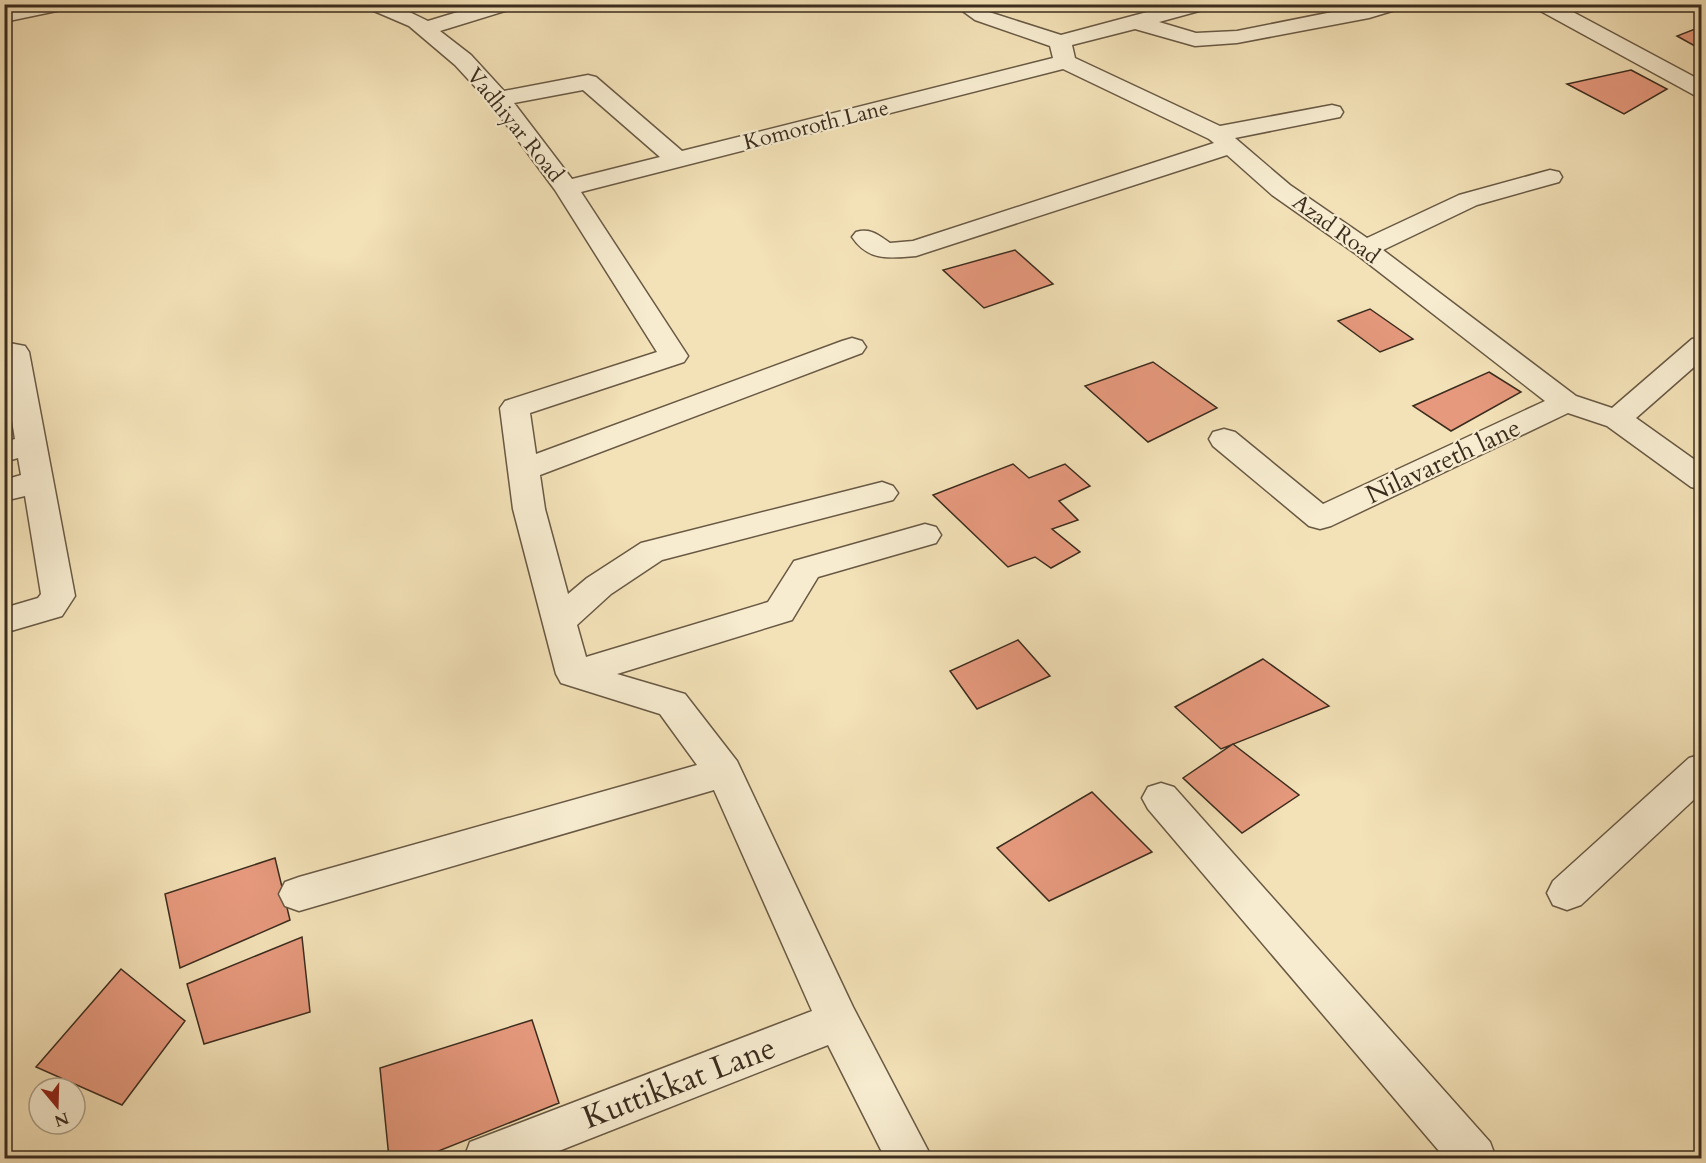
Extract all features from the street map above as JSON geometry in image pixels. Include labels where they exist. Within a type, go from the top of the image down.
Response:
[{"type":"street","points":[[4,16],[64,4]]},
{"type":"street","name":"Vadhiyar Road","points":[[374,4],[416,22],[463,60],[499,99],[566,188],[674,356],[515,408],[525,469]]},
{"type":"street","points":[[424,29],[508,4]]},
{"type":"street","name":"Azad Road","points":[[963,4],[982,16],[1062,52],[1223,140],[1281,190],[1365,249],[1566,404],[1617,419],[1701,480]]},
{"type":"street","name":"Komoroth Lane","points":[[566,188],[678,160],[1062,52],[1175,8],[1203,4]]},
{"type":"street","points":[[1135,22],[1195,40],[1236,37],[1395,4]]},
{"type":"street","points":[[1542,4],[1701,90]]},
{"type":"street","points":[[499,99],[588,82],[678,160]]},
{"type":"street","points":[[865,237],[885,251],[916,248],[1223,140],[1332,112]]},
{"type":"street","points":[[1365,249],[1468,200],[1550,177]]},
{"type":"street","points":[[1617,419],[1701,345]]},
{"type":"street","points":[[573,674],[529,509],[525,469],[852,347]]},
{"type":"street","points":[[4,350],[15,352],[18,448],[38,482],[58,596],[50,607],[4,621]]},
{"type":"street","name":"Nilavareth lane","points":[[1224,439],[1320,518],[1566,404]]},
{"type":"street","points":[[4,491],[38,482]]},
{"type":"street","points":[[559,621],[599,586],[652,551],[882,493]]},
{"type":"street","points":[[573,674],[780,611],[806,569],[925,535]]},
{"type":"street","points":[[573,674],[672,704],[724,772],[838,1022],[909,1158]]},
{"type":"street","points":[[1567,893],[1701,769]]},
{"type":"street","points":[[299,894],[724,772]]},
{"type":"street","points":[[1161,798],[1474,1158]]},
{"type":"street","name":"Kuttikkat Lane","points":[[486,1158],[838,1022]]},
{"type":"building","points":[[1700,27],[1702,50],[1677,36]]},
{"type":"building","points":[[1631,70],[1667,89],[1624,114],[1567,84]]},
{"type":"building","points":[[1015,250],[1053,284],[984,308],[943,270]]},
{"type":"building","points":[[1370,309],[1413,339],[1380,352],[1338,321]]},
{"type":"building","points":[[1153,362],[1217,408],[1148,442],[1085,386]]},
{"type":"building","points":[[1489,372],[1521,392],[1451,431],[1413,406]]},
{"type":"building","points":[[1013,464],[1029,478],[1065,464],[1090,486],[1059,501],[1078,520],[1052,529],[1080,552],[1051,568],[1035,557],[1008,567],[933,495]]},
{"type":"building","points":[[1018,640],[1050,676],[977,709],[950,671]]},
{"type":"building","points":[[1263,659],[1329,706],[1221,749],[1175,707]]},
{"type":"building","points":[[1233,744],[1299,795],[1242,833],[1183,778]]},
{"type":"building","points":[[1092,792],[1152,852],[1049,901],[997,848]]},
{"type":"building","points":[[275,858],[290,920],[180,968],[165,894]]},
{"type":"building","points":[[302,937],[310,1012],[204,1044],[187,984]]},
{"type":"building","points":[[121,969],[185,1021],[122,1105],[87,1090],[87,1076],[56,1076],[36,1067]]},
{"type":"building","points":[[532,1020],[559,1103],[421,1158],[389,1158],[380,1068]]}]
